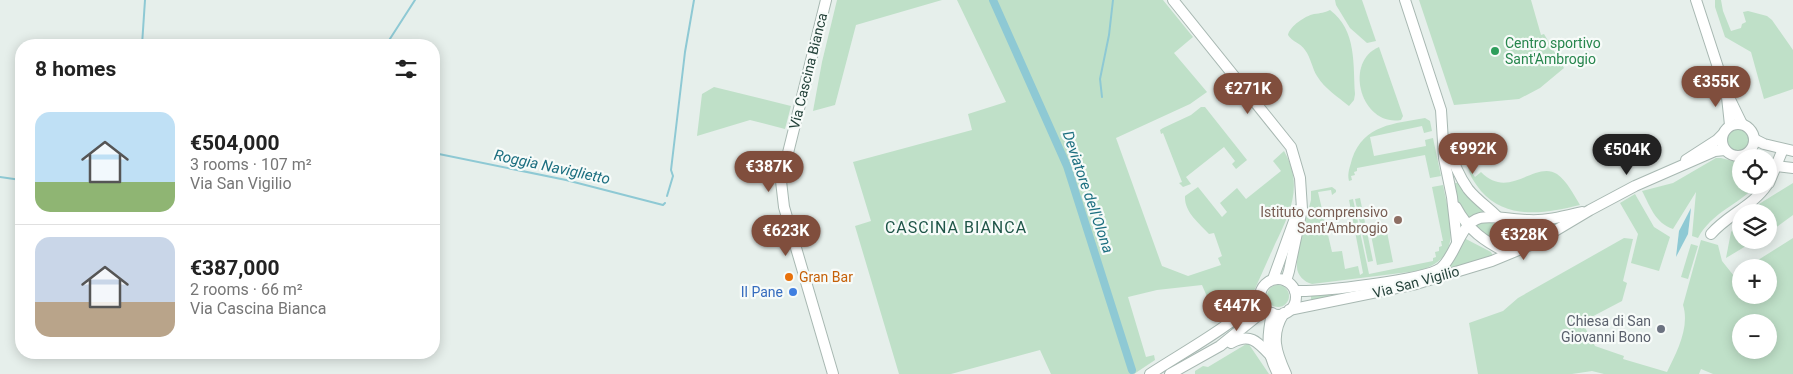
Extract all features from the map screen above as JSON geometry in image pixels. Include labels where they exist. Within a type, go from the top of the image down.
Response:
[{"type":"street","name":"Via Cascina Bianca","points":[[826,0],[781,181],[784,206],[833,374]]},
{"type":"street","points":[[1173,0],[1291,148],[1300,178],[1301,218],[1286,281]]},
{"type":"street","points":[[1405,0],[1441,110],[1444,133],[1444,158],[1457,234],[1456,247]]},
{"type":"street","points":[[1696,0],[1725,89],[1742,124],[1750,129],[1754,139],[1752,149]]},
{"type":"street","points":[[1725,89],[1730,125]]},
{"type":"street","points":[[1732,154],[1725,150],[1722,143],[1722,135],[1730,125],[1742,124]]},
{"type":"street","points":[[1444,133],[1456,167],[1465,185],[1480,202],[1505,224],[1510,246],[1508,253],[1482,239],[1460,215],[1452,198]]},
{"type":"street","name":"Via San Vigilio","points":[[1286,312],[1416,284],[1492,261],[1533,244],[1590,210],[1676,167],[1722,135]]},
{"type":"street","points":[[1754,139],[1764,144],[1788,150]]},
{"type":"street","name":"Via San Vigilio","points":[[1676,167],[1688,164],[1719,150],[1725,150]]},
{"type":"street","points":[[1777,160],[1788,150]]},
{"type":"street","points":[[1777,166],[1793,168]]},
{"type":"street","points":[[1711,234],[1759,194]]},
{"type":"street","points":[[1273,280],[1294,217],[1301,203]]},
{"type":"street","name":"Via San Vigilio","points":[[1295,292],[1368,284],[1424,275],[1441,268],[1452,256],[1461,235],[1468,225],[1479,218],[1531,220],[1559,218],[1590,210]]},
{"type":"street","points":[[1150,374],[1251,307],[1260,298],[1265,285],[1273,280],[1286,281],[1293,287],[1295,292],[1295,302],[1276,327],[1275,343],[1278,357],[1286,374]]},
{"type":"street","points":[[1260,298],[1269,311],[1267,340],[1270,355],[1278,374]]},
{"type":"street","points":[[1170,374],[1220,346],[1269,311],[1286,312]]},
{"type":"street","points":[[1217,331],[1222,332],[1225,337],[1220,346]]},
{"type":"street","points":[[1220,346],[1227,345],[1244,337],[1254,340],[1270,355]]},
{"type":"street","points":[[1192,362],[1192,374]]},
{"type":"green space","points":[[837,0],[942,0],[856,25],[835,105],[813,111],[822,62]]},
{"type":"green space","points":[[957,0],[1163,0],[1193,37],[1174,53],[1207,92],[1190,104],[1116,138],[1162,266],[1188,276],[1221,265],[1218,258],[1222,256],[1214,233],[1209,234],[1193,217],[1185,202],[1185,196],[1198,187],[1222,217],[1227,212],[1220,203],[1237,188],[1246,199],[1281,171],[1273,161],[1284,151],[1290,163],[1293,176],[1293,199],[1286,221],[1254,291],[1244,303],[1217,320],[1202,285],[1157,290],[1128,297],[1146,357],[1154,355],[1155,360],[1134,374],[1051,374],[1040,350],[951,374],[899,374],[855,226],[871,221],[853,162],[972,130],[968,114],[1006,102]]},
{"type":"green space","points":[[1335,0],[1362,0],[1376,41],[1367,43],[1350,28]]},
{"type":"green space","name":"Centro sportivo Sant'Ambrogio","points":[[1419,0],[1531,0],[1541,35],[1544,34],[1564,68],[1540,88],[1519,99],[1454,105]]},
{"type":"green space","points":[[1715,0],[1721,0],[1731,31],[1741,28],[1742,24],[1746,22],[1743,12],[1748,11],[1767,16],[1772,20],[1793,50],[1793,89],[1764,99],[1751,52],[1725,37],[1715,7]]},
{"type":"green space","points":[[1330,10],[1345,27],[1352,49],[1355,94],[1354,100],[1349,106],[1320,81],[1305,50],[1288,35],[1292,28],[1302,19]]},
{"type":"green space","points":[[1379,47],[1403,116],[1401,120],[1387,119],[1376,114],[1367,104],[1362,92],[1360,79],[1362,66],[1368,55]]},
{"type":"green space","points":[[714,87],[791,106],[785,129],[750,120],[697,136],[702,94]]},
{"type":"green space","points":[[1201,107],[1205,107],[1247,160],[1236,169],[1232,164],[1235,161],[1224,147],[1186,177],[1191,184],[1183,187],[1179,183],[1182,182],[1163,133],[1161,134],[1160,130],[1191,115]]},
{"type":"green space","points":[[1425,118],[1430,121],[1432,131],[1424,133],[1422,126],[1370,137],[1374,156],[1426,146],[1425,140],[1433,138],[1441,176],[1430,178],[1425,155],[1357,168],[1357,171],[1354,172],[1355,175],[1351,176],[1352,180],[1349,181],[1352,159],[1357,147],[1372,132],[1391,124]]},
{"type":"green space","points":[[1733,126],[1743,126],[1751,134],[1751,144],[1748,149],[1732,149],[1732,151],[1725,144],[1725,134]]},
{"type":"green space","points":[[1716,158],[1721,158],[1732,161],[1732,194],[1747,194],[1710,222],[1698,238],[1692,236],[1696,192],[1673,229],[1657,218],[1642,191],[1673,183]]},
{"type":"green space","points":[[1468,167],[1475,177],[1481,172],[1491,180],[1502,183],[1512,182],[1540,172],[1549,171],[1557,174],[1564,180],[1580,205],[1541,212],[1515,211],[1503,207],[1491,201],[1481,191],[1471,177]]},
{"type":"green space","points":[[1452,183],[1458,183],[1466,195],[1485,212],[1469,219],[1455,196]]},
{"type":"green space","points":[[1793,183],[1793,215],[1777,227],[1777,204],[1759,204]]},
{"type":"green space","points":[[1443,185],[1451,225],[1451,237],[1448,248],[1442,258],[1432,265],[1417,271],[1312,284],[1304,280],[1300,275],[1297,270],[1298,253],[1311,200],[1311,191],[1332,187],[1336,190],[1332,195],[1331,190],[1318,192],[1332,252],[1342,251],[1345,269],[1358,266],[1360,275],[1363,273],[1349,200],[1353,199],[1369,274],[1433,261],[1433,258],[1436,257],[1435,252],[1439,251],[1439,247],[1442,246],[1441,241],[1443,241],[1432,187]]},
{"type":"green space","points":[[1635,194],[1654,227],[1670,237],[1659,271],[1631,263],[1638,234],[1620,203]]},
{"type":"green space","points":[[1360,198],[1373,261],[1368,262],[1355,199]]},
{"type":"green space","points":[[1481,222],[1500,227],[1504,239],[1500,242],[1488,236],[1476,227]]},
{"type":"green space","points":[[1562,223],[1532,240],[1526,242],[1513,241],[1510,227],[1512,226],[1543,226]]},
{"type":"green space","points":[[1732,231],[1732,249],[1741,249],[1726,258]]},
{"type":"green space","points":[[1387,232],[1393,262],[1377,265],[1371,235]]},
{"type":"green space","points":[[1464,238],[1491,252],[1493,256],[1447,270],[1447,268]]},
{"type":"green space","points":[[1624,238],[1633,239],[1623,281],[1627,283],[1622,301],[1582,322],[1595,346],[1624,356],[1623,359],[1667,372],[1684,331],[1685,313],[1683,305],[1701,240],[1718,245],[1722,261],[1732,274],[1732,304],[1777,304],[1777,259],[1760,259],[1793,238],[1793,374],[1713,374],[1701,369],[1699,374],[1604,374],[1592,371],[1572,374],[1478,374],[1469,323],[1503,311],[1518,298]]},
{"type":"green space","points":[[1691,244],[1698,246],[1688,279],[1681,277]]},
{"type":"green space","points":[[1274,285],[1282,285],[1289,292],[1289,300],[1282,307],[1274,307],[1267,300],[1267,292]]},
{"type":"green space","points":[[1378,286],[1311,302],[1311,294]]},
{"type":"green space","points":[[1248,343],[1269,374],[1195,374],[1195,371],[1203,366],[1208,367]]},
{"type":"water","points":[[1691,208],[1688,234],[1676,257],[1679,231]]},
{"type":"waterway","points":[[142,39],[145,0]]},
{"type":"waterway","points":[[390,39],[415,0]]},
{"type":"waterway","name":"Roggia Naviglietto","points":[[667,196],[673,176],[671,170],[685,52],[694,0]]},
{"type":"waterway","name":"Deviatore dell'Olona","points":[[993,0],[1067,166],[1132,370]]},
{"type":"waterway","points":[[1102,97],[1100,79],[1109,35],[1113,0]]},
{"type":"waterway","name":"Roggia Naviglietto","points":[[440,154],[566,180],[663,205],[665,203]]},
{"type":"waterway","name":"Roggia Naviglietto","points":[[0,177],[15,179]]},
{"type":"place","name":"Centro sportivo Sant'Ambrogio","points":[[1495,51]]},
{"type":"place","name":"Istituto comprensivo Sant'Ambrogio","points":[[1398,220]]},
{"type":"place","name":"Gran Bar","points":[[789,277]]},
{"type":"place","name":"Il Pane","points":[[793,292]]},
{"type":"place","name":"Chiesa di San Giovanni Bono","points":[[1661,329]]},
{"type":"district","name":"CASCINA BIANCA","points":[[956,227]]}]
